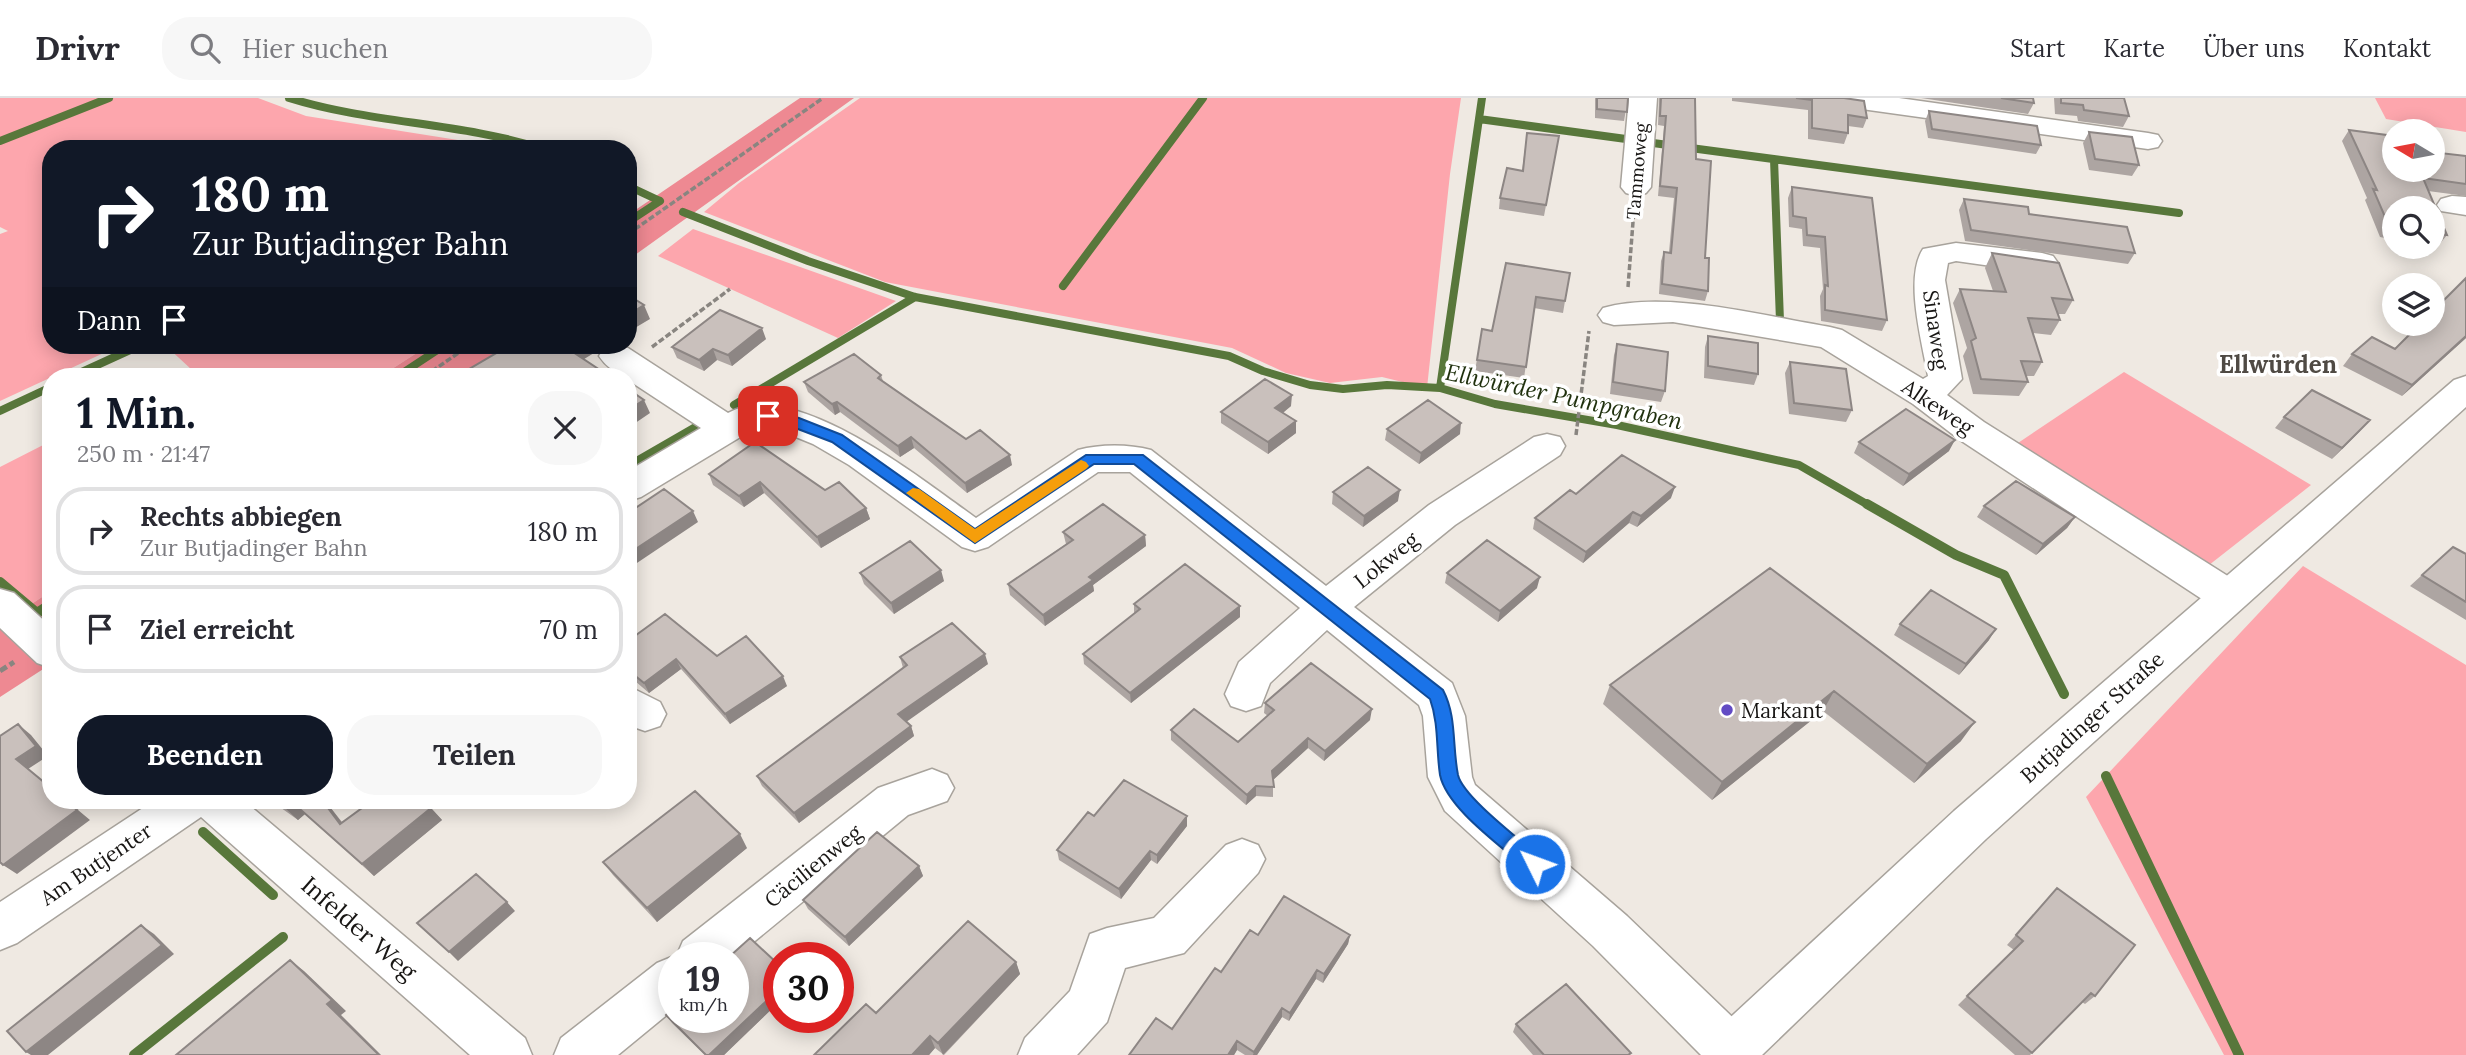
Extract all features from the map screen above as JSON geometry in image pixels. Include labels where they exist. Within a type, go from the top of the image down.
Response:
[{"type":"street","name":"Tammoweg","points":[[1636,187],[1643,98]]},
{"type":"street","points":[[1840,98],[2148,141]]},
{"type":"street","name":"Sinaweg","points":[[1924,396],[1945,379],[1929,280],[1934,256],[1956,252],[2056,265]]},
{"type":"street","name":"Alkeweg","points":[[1614,315],[1673,312],[1830,338],[1924,396],[2228,596]]},
{"type":"street","points":[[623,360],[635,368]]},
{"type":"street","points":[[637,369],[726,429]]},
{"type":"street","name":"Butjadinger Straße","points":[[1729,1053],[1970,825],[2466,387]]},
{"type":"street","points":[[637,483],[746,418],[768,416],[794,422],[837,439],[975,537],[1091,459],[1138,459],[1437,695],[1444,716],[1450,777],[1460,798],[1610,931],[1729,1053]]},
{"type":"street","name":"Lokweg","points":[[1246,694],[1253,674],[1327,607],[1442,515],[1547,446]]},
{"type":"street","points":[[6,609],[42,644]]},
{"type":"street","name":"Cäcilienweg","points":[[719,942],[893,801],[932,788]]},
{"type":"street","name":"Am Butjenter","points":[[0,928],[178,809]]},
{"type":"street","name":"Infelder Weg","points":[[222,809],[507,1055]]},
{"type":"street","points":[[1043,1055],[1090,1006],[1107,950],[1167,937],[1242,859]]},
{"type":"street","points":[[579,1055],[658,992]]},
{"type":"path","points":[[637,228],[823,98]]},
{"type":"path","name":"Tammoweg","points":[[1630,244],[1636,187]]},
{"type":"path","points":[[637,351],[730,289]]},
{"type":"path","points":[[437,368],[457,354]]},
{"type":"path","points":[[623,360],[632,354]]},
{"type":"path","points":[[1578,411],[1578,424]]},
{"type":"shaded area","points":[[0,98],[258,98],[306,116],[457,140],[42,140],[42,354],[102,354],[71,368],[42,368],[42,382],[0,401],[0,234],[8,231],[0,227]]},
{"type":"shaded area","points":[[800,98],[854,98],[637,254],[637,209]]},
{"type":"shaded area","points":[[860,98],[1461,98],[1427,388],[1382,377],[1330,383],[1286,373],[1232,348],[885,282],[704,212],[739,183]]},
{"type":"shaded area","points":[[2375,98],[2466,98],[2466,132],[2445,129],[2445,119],[2386,119]]},
{"type":"shaded area","points":[[693,229],[896,301],[838,338],[658,256]]},
{"type":"shaded area","points":[[175,354],[415,354],[393,368],[190,368]]},
{"type":"shaded area","points":[[415,354],[494,354],[474,368],[393,368]]},
{"type":"shaded area","points":[[2124,372],[2311,485],[2204,569],[2015,445]]},
{"type":"shaded area","points":[[42,446],[42,597],[0,625],[0,467]]},
{"type":"shaded area","points":[[2303,566],[2466,665],[2466,1055],[2224,1055],[2086,797]]},
{"type":"shaded area","points":[[42,597],[42,670],[0,697],[0,625]]},
{"type":"building","points":[[1597,98],[1628,98],[1627,112],[1597,109]]},
{"type":"building","points":[[1661,98],[1695,98],[1696,159],[1711,161],[1705,258],[1709,258],[1708,291],[1662,284],[1664,252],[1671,253],[1677,188],[1660,186],[1666,116],[1660,116]]},
{"type":"building","points":[[1796,98],[1844,98],[1864,101],[1867,118],[1848,115],[1848,133],[1812,128],[1812,100]]},
{"type":"building","points":[[2001,98],[2033,98],[2034,103]]},
{"type":"building","points":[[2061,98],[2124,98],[2129,116],[2084,110],[2083,105],[2061,103]]},
{"type":"building","points":[[1929,111],[2037,126],[2041,145],[1932,129]]},
{"type":"building","points":[[2349,130],[2382,134],[2382,182],[2425,182],[2431,196],[2382,196],[2382,210],[2373,189],[2377,190]]},
{"type":"building","points":[[2089,132],[2132,137],[2139,165],[2095,159]]},
{"type":"building","points":[[1527,133],[1559,136],[1546,205],[1500,198],[1507,168],[1523,171]]},
{"type":"building","points":[[2445,154],[2466,156],[2466,184],[2445,181]]},
{"type":"building","points":[[1792,187],[1872,198],[1887,320],[1825,310],[1825,285],[1828,286],[1825,237],[1807,235],[1806,218],[1793,216]]},
{"type":"building","points":[[1964,199],[2028,207],[2029,214],[2127,227],[2135,253],[1971,230]]},
{"type":"building","points":[[1992,253],[2059,263],[2073,300],[2052,298],[2060,320],[2028,318],[2042,362],[2021,361],[2028,382],[1981,379],[1971,341],[1976,338],[1960,289],[2006,292]]},
{"type":"building","points":[[1506,263],[1570,273],[1565,301],[1536,297],[1526,367],[1477,360],[1482,329],[1492,331]]},
{"type":"building","points":[[2466,278],[2466,336],[2412,385],[2352,354],[2372,337],[2395,349],[2408,336],[2445,336],[2445,299]]},
{"type":"building","points":[[720,310],[762,328],[728,355],[713,349],[699,360],[672,347]]},
{"type":"building","points":[[1708,336],[1758,343],[1758,374],[1708,366]]},
{"type":"building","points":[[1617,344],[1668,352],[1665,391],[1613,382]]},
{"type":"building","points":[[495,354],[576,354],[597,368],[471,368]]},
{"type":"building","points":[[854,354],[881,375],[878,378],[966,439],[980,430],[1010,455],[965,483],[911,437],[898,446],[837,402],[832,404],[804,382]]},
{"type":"building","points":[[1790,362],[1846,369],[1852,410],[1794,403]]},
{"type":"building","points":[[1265,379],[1292,395],[1275,408],[1296,421],[1268,442],[1221,412]]},
{"type":"building","points":[[2312,390],[2370,420],[2342,448],[2284,417]]},
{"type":"building","points":[[637,395],[644,400],[637,404]]},
{"type":"building","points":[[1428,400],[1461,423],[1421,453],[1387,429]]},
{"type":"building","points":[[1906,409],[1955,440],[1909,474],[1859,442]]},
{"type":"building","points":[[755,442],[825,490],[839,482],[866,508],[817,537],[760,482],[739,496],[709,474]]},
{"type":"building","points":[[1622,455],[1675,487],[1641,516],[1633,512],[1586,552],[1535,518],[1570,490],[1576,494]]},
{"type":"building","points":[[1368,467],[1400,490],[1364,516],[1333,492]]},
{"type":"building","points":[[2016,481],[2075,517],[2043,544],[1984,506]]},
{"type":"building","points":[[664,489],[693,511],[637,548],[637,507]]},
{"type":"building","points":[[1103,504],[1145,535],[1089,577],[1093,580],[1043,615],[1008,584],[1073,540],[1063,532]]},
{"type":"building","points":[[1487,540],[1540,577],[1500,611],[1447,573]]},
{"type":"building","points":[[910,541],[941,570],[891,603],[860,573]]},
{"type":"building","points":[[2453,547],[2466,554],[2466,602],[2422,575]]},
{"type":"building","points":[[1185,564],[1240,606],[1130,693],[1083,654],[1140,609],[1134,604]]},
{"type":"building","points":[[1770,568],[1975,722],[1927,764],[1834,691],[1722,782],[1610,685]]},
{"type":"building","points":[[1931,590],[1996,629],[1966,664],[1900,624]]},
{"type":"building","points":[[665,614],[717,656],[746,636],[783,676],[725,714],[676,659],[644,683],[637,677],[637,634]]},
{"type":"building","points":[[952,623],[985,654],[898,714],[911,726],[794,813],[757,776],[907,665],[900,657]]},
{"type":"building","points":[[1311,663],[1372,709],[1325,751],[1308,738],[1272,771],[1274,787],[1256,786],[1247,795],[1171,730],[1194,709],[1238,742],[1274,710],[1265,703]]},
{"type":"building","points":[[18,724],[36,746],[16,759],[42,781],[42,809],[77,810],[3,865],[0,862],[0,736]]},
{"type":"building","points":[[1124,780],[1187,816],[1157,855],[1150,851],[1119,889],[1057,850],[1088,812],[1094,816]]},
{"type":"building","points":[[695,791],[740,834],[647,908],[603,862]]},
{"type":"building","points":[[300,809],[329,809],[340,824],[361,809],[430,809],[362,864]]},
{"type":"building","points":[[877,832],[919,866],[845,937],[803,900]]},
{"type":"building","points":[[476,874],[507,902],[449,952],[417,923]]},
{"type":"building","points":[[2057,888],[2135,945],[2095,996],[2091,993],[2032,1053],[1967,996],[2023,941],[2016,935]]},
{"type":"building","points":[[1284,896],[1350,935],[1324,974],[1317,970],[1290,1013],[1282,1008],[1254,1052],[1237,1041],[1228,1055],[1129,1055],[1156,1018],[1172,1029],[1215,968],[1221,972],[1250,930],[1258,935]]},
{"type":"building","points":[[968,921],[1016,962],[938,1043],[930,1036],[912,1055],[814,1055],[836,1033],[854,1033],[854,1016],[866,1004],[876,1013]]},
{"type":"building","points":[[141,925],[162,945],[26,1052],[7,1031]]},
{"type":"building","points":[[750,938],[763,950],[763,1004],[749,1017],[749,942],[746,942]]},
{"type":"building","points":[[290,960],[332,1000],[327,1004],[379,1055],[176,1055]]},
{"type":"building","points":[[1566,984],[1631,1053],[1544,1055],[1516,1024]]},
{"type":"building","points":[[684,1033],[732,1033],[709,1055]]},
{"type":"waterway","points":[[0,141],[109,98]]},
{"type":"waterway","points":[[289,98],[320,107],[512,140]]},
{"type":"waterway","points":[[1063,286],[1203,98]]},
{"type":"waterway","points":[[1440,388],[1482,98]]},
{"type":"waterway","points":[[1479,119],[1626,139]]},
{"type":"waterway","points":[[1653,143],[1774,159]]},
{"type":"waterway","points":[[1774,159],[2179,213]]},
{"type":"waterway","points":[[1774,159],[1780,321]]},
{"type":"waterway","points":[[637,190],[660,201],[637,216]]},
{"type":"waterway","name":"Ellwürder Pumpgraben","points":[[683,212],[808,261],[915,297]]},
{"type":"waterway","points":[[734,405],[915,297]]},
{"type":"waterway","name":"Ellwürder Pumpgraben","points":[[915,297],[1229,356],[1263,371],[1310,385],[1343,389],[1387,385],[1440,388]]},
{"type":"waterway","points":[[91,368],[121,354]]},
{"type":"waterway","points":[[410,368],[431,354]]},
{"type":"waterway","name":"Ellwürder Pumpgraben","points":[[1440,388],[1495,404],[1617,425],[1799,465],[1870,506]]},
{"type":"waterway","points":[[0,411],[42,391]]},
{"type":"waterway","points":[[637,461],[699,425]]},
{"type":"waterway","name":"Ellwürder Pumpgraben","points":[[1867,504],[1956,555],[2004,575],[2064,694]]},
{"type":"waterway","points":[[0,582],[37,613],[42,610]]},
{"type":"waterway","name":"Ellwürder Pumpgraben","points":[[2106,776],[2239,1055]]},
{"type":"waterway","points":[[203,832],[273,895]]},
{"type":"waterway","points":[[134,1055],[283,937]]},
{"type":"slow traffic","points":[[913,493],[975,537],[1081,466]]},
{"type":"place","name":"Markant","points":[[1727,710]]},
{"type":"district","name":"Ellwürden","points":[[2278,364]]},
{"type":"route","points":[[768,416],[794,422],[837,439],[975,537],[1091,459],[1138,459],[1437,695],[1444,716],[1450,777],[1460,798],[1535,864]]}]
